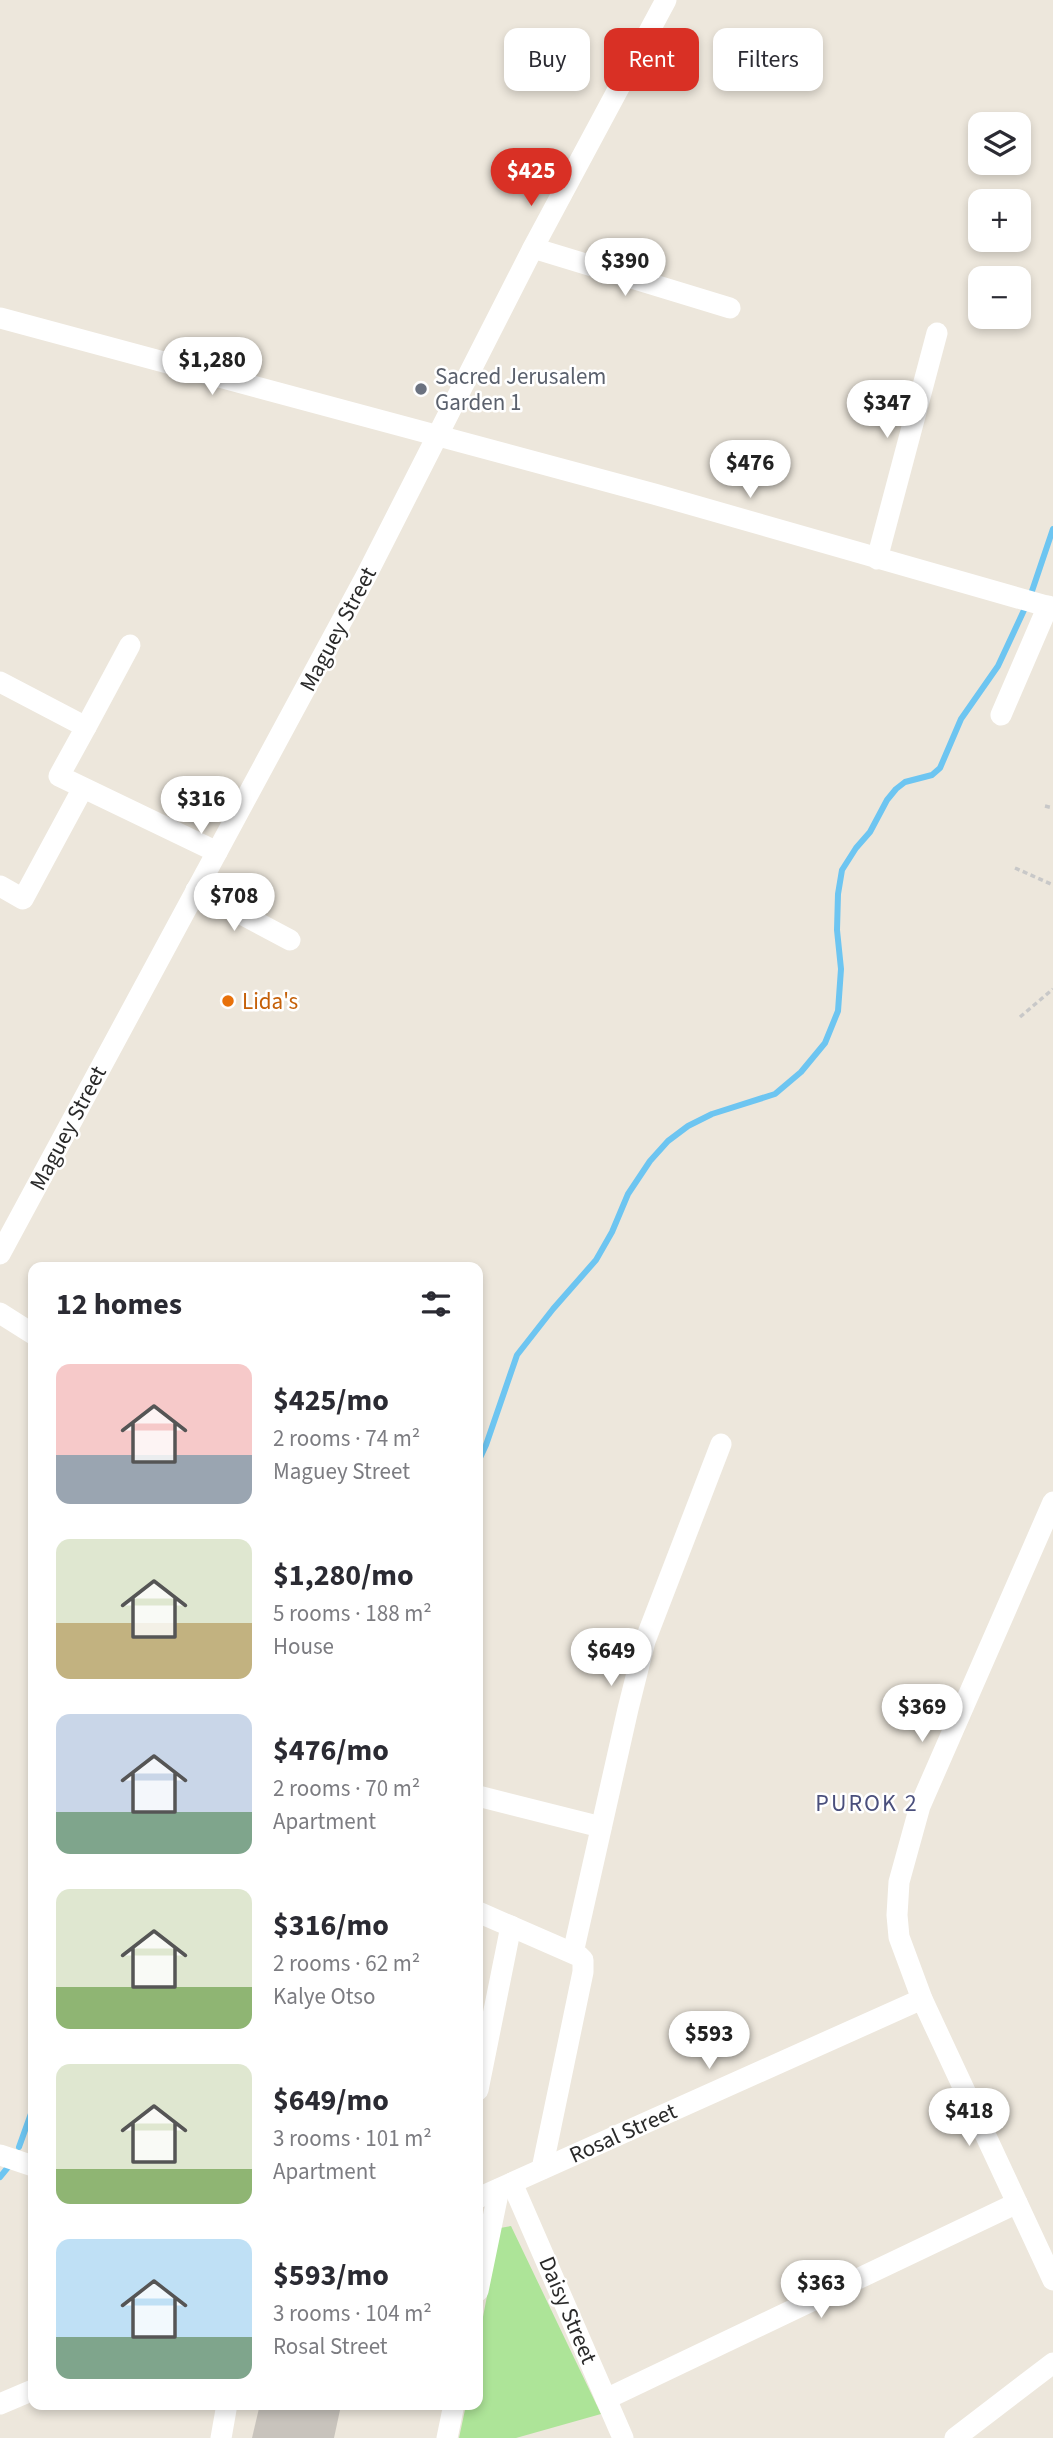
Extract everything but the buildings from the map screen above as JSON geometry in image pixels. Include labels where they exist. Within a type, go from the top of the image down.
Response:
[{"type":"street","name":"Maguey Street","points":[[0,1254],[366,576],[533,248],[667,0]]},
{"type":"street","points":[[533,248],[730,308]]},
{"type":"street","points":[[0,318],[654,494],[1050,607],[1001,715]]},
{"type":"street","points":[[877,559],[937,333]]},
{"type":"street","points":[[130,646],[60,776],[217,852]]},
{"type":"street","points":[[0,682],[86,727]]},
{"type":"street","points":[[0,886],[23,899],[83,788]]},
{"type":"street","points":[[196,890],[290,940]]},
{"type":"street","points":[[0,1313],[28,1331]]},
{"type":"street","points":[[573,1953],[645,1641],[721,1444]]},
{"type":"street","points":[[1053,1502],[932,1772],[907,1847],[899,1882],[898,1926],[904,1955],[922,1999],[1053,2280]]},
{"type":"street","points":[[483,1797],[601,1826]]},
{"type":"street","points":[[483,1914],[573,1953],[583,1960],[584,1966],[542,2169]]},
{"type":"street","points":[[483,2064],[510,1926]]},
{"type":"street","name":"Rosal Street","points":[[483,2196],[922,1999]]},
{"type":"street","points":[[0,2155],[28,2164]]},
{"type":"street","points":[[483,2272],[506,2186]]},
{"type":"street","name":"Daisy Street","points":[[506,2186],[623,2438]]},
{"type":"street","points":[[606,2399],[1017,2203]]},
{"type":"street","points":[[955,2438],[1053,2363]]},
{"type":"street","points":[[0,2404],[28,2392]]},
{"type":"street","points":[[221,2438],[226,2410]]},
{"type":"street","points":[[447,2438],[453,2410]]},
{"type":"path","points":[[1045,806],[1053,808]]},
{"type":"path","points":[[1015,868],[1053,885]]},
{"type":"path","points":[[1020,1017],[1053,989]]},
{"type":"green space","points":[[511,2226],[601,2414],[516,2438],[459,2438],[465,2410],[483,2410],[483,2317],[500,2228]]},
{"type":"waterway","points":[[1032,591],[1053,529]]},
{"type":"waterway","points":[[483,1451],[517,1355],[596,1260],[612,1232],[628,1194],[650,1161],[668,1141],[688,1126],[712,1114],[775,1094],[801,1072],[825,1043],[838,1011],[841,969],[837,930],[838,894],[842,870],[870,832],[896,789],[905,782],[932,775],[940,768],[961,719],[998,666],[1025,608]]},
{"type":"waterway","points":[[19,2147],[28,2122]]},
{"type":"waterway","points":[[0,2177],[9,2166]]},
{"type":"place","name":"Sacred Jerusalem Garden 1","points":[[421,389]]},
{"type":"place","name":"Lida's","points":[[228,1001]]},
{"type":"district","name":"PUROK 2","points":[[867,1803]]}]
